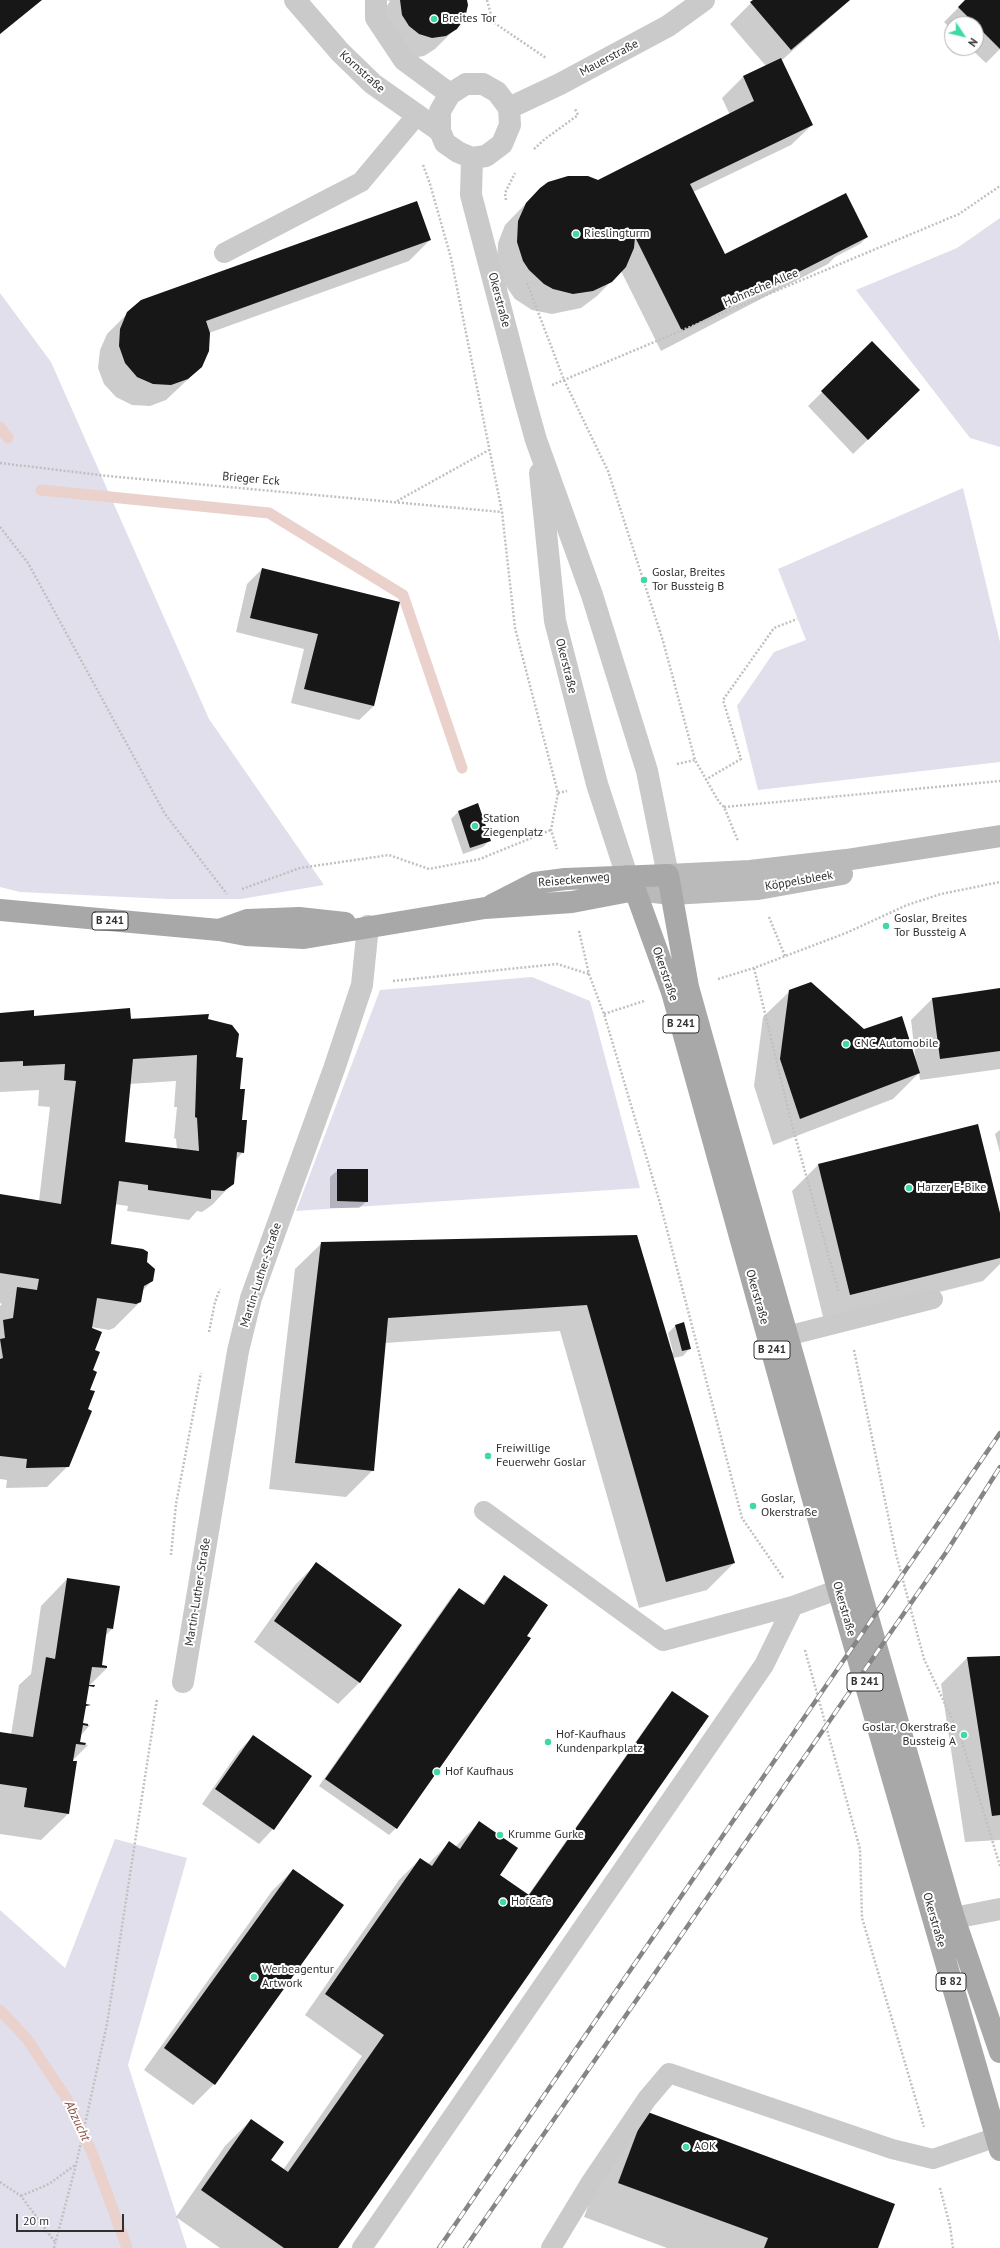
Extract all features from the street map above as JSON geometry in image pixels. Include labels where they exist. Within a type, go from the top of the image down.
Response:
[{"type":"main road","name":"Reiseckenweg","points":[[0,910],[219,930],[247,920],[299,918],[368,926],[485,908],[535,883],[670,884]]},
{"type":"main road","name":"Okerstraße","points":[[631,883],[672,992],[778,1338],[859,1582],[954,1918],[1000,2052]]},
{"type":"main road","name":"Okerstraße","points":[[670,884],[688,987],[778,1338],[838,1589],[908,1826],[998,2141]]},
{"type":"street","name":"Kornstraße","points":[[295,0],[340,52],[373,84],[440,131]]},
{"type":"street","points":[[376,0],[376,18],[404,60],[450,94]]},
{"type":"street","name":"Mauerstraße","points":[[509,108],[560,84],[668,26],[704,0]]},
{"type":"street","points":[[466,84],[484,84],[497,92],[509,108],[510,125],[502,144],[486,156],[472,158],[458,152],[446,143],[440,131],[440,111],[450,94],[466,84]]},
{"type":"street","name":"Okerstraße","points":[[472,158],[471,195],[524,397],[536,440],[592,595],[647,771],[670,884]]},
{"type":"street","name":"Okerstraße","points":[[536,440],[555,621],[595,778],[631,883]]},
{"type":"street","name":"Köppelsbleek","points":[[670,884],[758,889],[852,872],[923,848],[1000,836]]},
{"type":"street","name":"Martin-Luther-Straße","points":[[183,1682],[238,1351],[251,1298],[334,1069],[362,985],[368,926]]},
{"type":"street","points":[[954,1918],[1000,1909]]},
{"type":"lane","points":[[224,253],[361,182],[417,116]]},
{"type":"lane","points":[[778,1338],[847,1322],[932,1299]]},
{"type":"lane","points":[[484,1511],[663,1641],[793,1606],[859,1582]]},
{"type":"lane","points":[[362,2248],[764,1665],[793,1606]]},
{"type":"lane","points":[[551,2248],[591,2182],[647,2099],[669,2073],[892,2149],[933,2159],[998,2141]]},
{"type":"path","points":[[487,0],[494,22],[547,58],[578,115],[545,139],[530,154]]},
{"type":"path","points":[[0,527],[28,563],[165,814],[227,894],[300,868],[389,855],[429,869],[480,859],[551,830],[558,794],[516,628],[502,512],[451,258],[430,184],[422,163],[402,135]]},
{"type":"path","points":[[506,208],[505,193],[517,170]]},
{"type":"path","name":"Hohnsche Allee","points":[[524,397],[959,214],[1000,186]]},
{"type":"path","points":[[526,280],[564,380],[608,471],[663,641],[695,760],[705,780],[724,807],[1000,781]]},
{"type":"path","points":[[396,501],[489,450]]},
{"type":"path","points":[[0,458],[2,463]]},
{"type":"path","name":"Brieger Eck","points":[[2,463],[108,476],[396,501],[502,512]]},
{"type":"path","points":[[705,780],[741,759],[723,700],[774,628],[797,619]]},
{"type":"path","points":[[1000,882],[941,894],[914,903],[846,933],[754,968],[792,1125],[847,1322],[896,1554],[924,1658],[961,1738],[1000,1866]]},
{"type":"path","points":[[362,985],[557,964],[589,974]]},
{"type":"path","points":[[54,2248],[76,2165],[90,2093]]},
{"type":"path","points":[[21,2196],[49,2184],[76,2165]]},
{"type":"path","points":[[0,2182],[21,2196],[55,2242]]},
{"type":"shaded area","points":[[1000,218],[1000,447],[970,438],[856,290],[957,248]]},
{"type":"shaded area","points":[[0,293],[51,362],[209,719],[324,885],[241,899],[167,899],[20,892],[0,887]]},
{"type":"shaded area","points":[[963,488],[1000,642],[1000,762],[758,790],[737,706],[774,652],[806,640],[778,569]]},
{"type":"shaded area","points":[[532,977],[590,1001],[640,1188],[296,1211],[380,990]]},
{"type":"shaded area","points":[[115,1839],[187,1858],[128,2065],[187,2248],[0,2248],[0,1910],[65,1968]]},
{"type":"building","points":[[0,0],[42,0],[0,34]]},
{"type":"building","name":"Breites Tor","points":[[400,0],[467,0],[468,5],[465,18],[457,29],[446,36],[432,38],[419,34],[409,26],[402,15]]},
{"type":"building","points":[[753,0],[850,0],[791,50],[750,2]]},
{"type":"building","points":[[965,0],[1000,0],[1000,49],[984,33],[984,16],[967,16],[958,7]]},
{"type":"building","points":[[781,58],[813,125],[690,184],[725,254],[846,193],[868,237],[682,331],[635,237],[634,248],[626,267],[612,282],[593,291],[573,294],[553,289],[544,284],[529,270],[523,261],[517,242],[518,221],[526,203],[540,188],[548,182],[568,176],[588,176],[598,180],[754,101],[743,76]]},
{"type":"building","points":[[417,201],[431,240],[206,321],[210,333],[209,351],[202,367],[188,379],[171,385],[153,384],[137,377],[125,363],[119,346],[120,329],[127,312],[141,300]]},
{"type":"building","points":[[872,341],[920,390],[868,440],[821,391]]},
{"type":"building","points":[[262,568],[400,602],[374,706],[304,689],[318,634],[250,618]]},
{"type":"building","name":"Station Ziegenplatz","points":[[478,803],[491,841],[470,848],[458,811]]},
{"type":"building","name":"CNC Automobile","points":[[811,982],[864,1029],[902,1016],[920,1073],[800,1119],[780,1059],[789,990]]},
{"type":"building","points":[[1000,988],[1000,1051],[940,1059],[932,998]]},
{"type":"building","points":[[130,1008],[131,1019],[209,1014],[208,1019],[232,1025],[239,1034],[236,1057],[243,1058],[240,1089],[245,1089],[242,1120],[247,1120],[244,1153],[237,1152],[234,1184],[224,1191],[211,1190],[211,1199],[148,1190],[148,1185],[119,1181],[111,1244],[143,1249],[148,1252],[147,1262],[155,1269],[153,1281],[144,1286],[141,1302],[136,1304],[97,1298],[92,1328],[102,1332],[95,1350],[100,1352],[93,1370],[97,1372],[90,1390],[95,1391],[88,1409],[92,1411],[69,1467],[26,1468],[27,1459],[0,1456],[0,1359],[3,1358],[0,1339],[5,1338],[3,1320],[13,1318],[17,1287],[37,1290],[39,1279],[0,1273],[0,1194],[61,1204],[76,1081],[64,1080],[65,1064],[23,1066],[23,1061],[0,1062],[0,1013],[34,1010],[34,1016]],"holes":[[[197,1055],[195,1117],[197,1118],[199,1151],[125,1142],[133,1059]]]},
{"type":"building","name":"Harzer E-Bike","points":[[978,1124],[1000,1213],[1000,1258],[850,1295],[818,1164]]},
{"type":"building","points":[[337,1169],[368,1169],[368,1202],[337,1201]]},
{"type":"building","points":[[637,1235],[735,1563],[666,1582],[587,1305],[388,1318],[374,1471],[295,1463],[321,1242]]},
{"type":"building","points":[[684,1322],[691,1349],[682,1351],[675,1325]]},
{"type":"building","points":[[316,1562],[402,1625],[360,1683],[274,1621]]},
{"type":"building","points":[[504,1575],[548,1605],[527,1636],[531,1638],[397,1829],[325,1779],[459,1588],[484,1605]]},
{"type":"building","points":[[67,1578],[120,1586],[113,1629],[107,1628],[102,1665],[107,1666],[107,1668],[92,1667],[89,1685],[95,1685],[94,1687],[89,1686],[86,1704],[91,1705],[86,1706],[83,1723],[88,1724],[88,1726],[83,1725],[80,1742],[86,1743],[85,1745],[76,1744],[73,1761],[77,1761],[69,1814],[24,1807],[27,1788],[0,1784],[0,1732],[33,1737],[46,1657],[55,1659]]},
{"type":"building","points":[[1000,1656],[1000,1815],[992,1816],[967,1657]]},
{"type":"building","points":[[672,1691],[709,1716],[338,2248],[284,2248],[201,2190],[251,2119],[284,2142],[271,2160],[288,2172],[384,2035],[325,1994],[420,1858],[432,1866],[449,1841],[460,1849],[479,1821],[518,1848],[500,1875],[529,1895]]},
{"type":"building","points":[[253,1735],[312,1776],[274,1830],[215,1789]]},
{"type":"building","name":"Werbeagentur Artwork","points":[[293,1869],[344,1905],[215,2085],[164,2048]]},
{"type":"building","name":"AOK","points":[[645,2111],[895,2204],[878,2248],[764,2248],[768,2238],[618,2183]]},
{"type":"waterway","points":[[0,427],[8,438]]},
{"type":"waterway","points":[[41,490],[269,513],[403,595],[462,768]]},
{"type":"waterway","name":"Abzucht","points":[[0,2010],[27,2039],[67,2099],[93,2155],[127,2248]]},
{"type":"railway","points":[[439,2248],[1000,1433]]},
{"type":"railway","points":[[465,2248],[947,1551],[1000,1467]]},
{"type":"place","name":"Breites Tor","points":[[434,19]]},
{"type":"place","name":"Rieslingturm","points":[[576,234]]},
{"type":"place","name":"Goslar, Breites Tor Bussteig B","points":[[644,580]]},
{"type":"place","name":"Station Ziegenplatz","points":[[475,826]]},
{"type":"place","name":"Goslar, Breites Tor Bussteig A","points":[[886,926]]},
{"type":"place","name":"CNC Automobile","points":[[846,1044]]},
{"type":"place","name":"Harzer E-Bike","points":[[909,1188]]},
{"type":"place","name":"Freiwillige Feuerwehr Goslar","points":[[488,1456]]},
{"type":"place","name":"Goslar, Okerstraße","points":[[753,1506]]},
{"type":"place","name":"Goslar, Okerstraße Bussteig A","points":[[964,1735]]},
{"type":"place","name":"Hof-Kaufhaus Kundenparkplatz","points":[[548,1742]]},
{"type":"place","name":"Hof Kaufhaus","points":[[437,1772]]},
{"type":"place","name":"Krumme Gurke","points":[[500,1835]]},
{"type":"place","name":"HofCafe","points":[[503,1902]]},
{"type":"place","name":"Werbeagentur Artwork","points":[[254,1977]]},
{"type":"place","name":"AOK","points":[[686,2147]]}]
